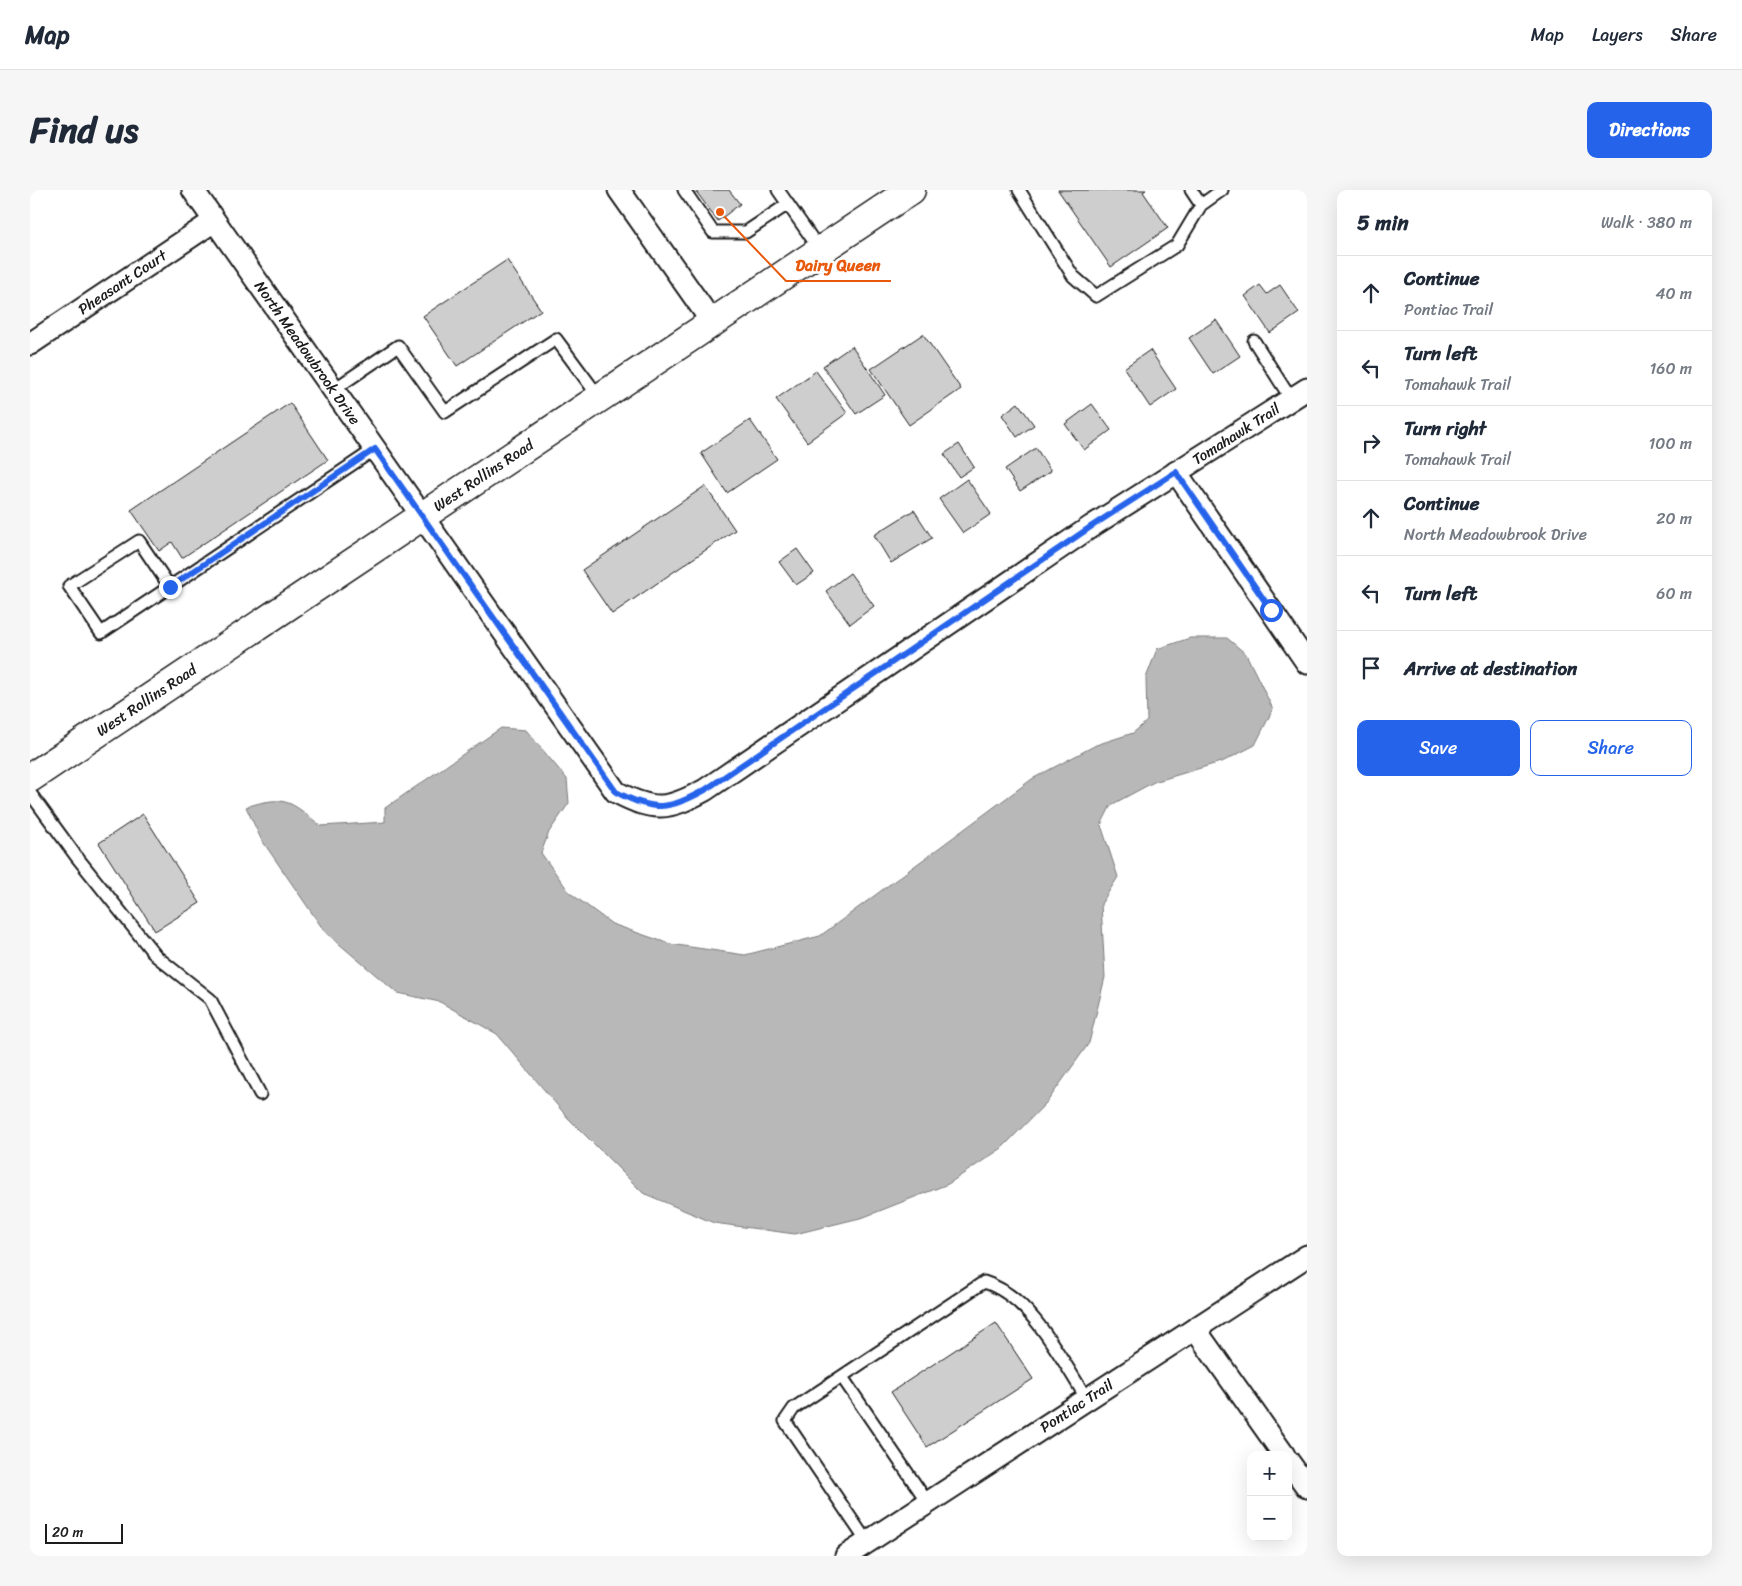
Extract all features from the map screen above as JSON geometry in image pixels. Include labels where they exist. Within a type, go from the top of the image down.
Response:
[{"type":"main road","name":"West Rollins Road","points":[[30,778],[911,190]]},
{"type":"street","name":"North Meadowbrook Drive","points":[[193,190],[422,515]]},
{"type":"street","points":[[619,190],[712,322]]},
{"type":"street","name":"Pheasant Court","points":[[30,344],[214,221]]},
{"type":"street","name":"Tomahawk Trail","points":[[422,515],[616,792],[640,804],[664,806],[680,804],[705,790],[1092,526],[1299,394]]},
{"type":"street","points":[[1176,472],[1307,663]]},
{"type":"street","name":"Pontiac Trail","points":[[846,1556],[1307,1256]]},
{"type":"street","points":[[1195,1329],[1281,1451]]},
{"type":"street","points":[[1292,1466],[1307,1487]]},
{"type":"lane","points":[[684,190],[712,232],[746,232],[788,204]]},
{"type":"lane","points":[[778,190],[820,250]]},
{"type":"lane","points":[[1019,190],[1073,276],[1096,296],[1177,245],[1201,205],[1222,190]]},
{"type":"lane","points":[[1191,190],[1201,205]]},
{"type":"lane","points":[[334,390],[398,346],[445,412],[556,339],[599,397]]},
{"type":"lane","points":[[1254,341],[1299,394]]},
{"type":"lane","points":[[170,587],[139,541],[69,586],[101,633],[170,587],[375,449]]},
{"type":"lane","points":[[30,793],[76,856],[156,956],[210,999],[260,1094]]},
{"type":"lane","points":[[867,1542],[785,1421],[794,1408],[984,1282],[999,1286],[1027,1308],[1087,1399]]},
{"type":"lane","points":[[842,1377],[928,1503]]},
{"type":"shaded area","points":[[1190,638],[1227,638],[1246,654],[1273,709],[1255,745],[1224,761],[1154,782],[1111,805],[1101,825],[1118,877],[1101,904],[1105,977],[1089,1043],[1047,1102],[1002,1148],[948,1184],[864,1217],[795,1234],[714,1223],[643,1193],[568,1118],[497,1034],[440,1002],[397,993],[325,932],[261,839],[246,807],[270,801],[287,803],[295,806],[321,826],[385,822],[385,808],[501,728],[526,730],[567,779],[569,803],[549,832],[541,853],[570,893],[612,924],[670,944],[745,955],[820,936],[1032,779],[1096,745],[1133,733],[1147,721],[1146,678],[1157,649]]},
{"type":"building","points":[[695,190],[729,190],[740,204],[718,221]]},
{"type":"building","points":[[1058,190],[1146,190],[1143,192],[1168,228],[1111,267]]},
{"type":"building","points":[[507,260],[541,310],[457,366],[423,316]]},
{"type":"building","points":[[1260,285],[1267,294],[1280,285],[1299,313],[1270,333],[1245,296]]},
{"type":"building","points":[[1216,320],[1240,356],[1213,374],[1189,338]]},
{"type":"building","points":[[923,334],[961,389],[909,425],[871,369]]},
{"type":"building","points":[[852,346],[885,395],[856,414],[823,366]]},
{"type":"building","points":[[1150,350],[1176,389],[1150,407],[1124,368]]},
{"type":"building","points":[[816,371],[847,413],[807,442],[776,399]]},
{"type":"building","points":[[290,403],[328,460],[182,558],[172,542],[159,551],[131,510]]},
{"type":"building","points":[[1018,403],[1034,425],[1017,437],[1002,415]]},
{"type":"building","points":[[1092,404],[1111,430],[1084,450],[1065,424]]},
{"type":"building","points":[[750,420],[777,459],[727,493],[701,453]]},
{"type":"building","points":[[959,444],[974,467],[959,477],[944,454]]},
{"type":"building","points":[[1036,448],[1051,471],[1020,491],[1005,469]]},
{"type":"building","points":[[967,479],[991,514],[963,533],[939,499]]},
{"type":"building","points":[[705,486],[735,530],[612,614],[582,570]]},
{"type":"building","points":[[914,510],[932,538],[891,563],[874,535]]},
{"type":"building","points":[[797,549],[814,573],[796,585],[779,562]]},
{"type":"building","points":[[850,573],[874,606],[850,624],[826,591]]},
{"type":"building","points":[[143,814],[200,903],[155,931],[99,843]]},
{"type":"building","points":[[996,1323],[1033,1379],[927,1447],[891,1392]]},
{"type":"place","name":"Dairy Queen","points":[[720,212]]},
{"type":"route","points":[[170,587],[375,449],[616,792],[640,804],[664,806],[680,804],[705,790],[1092,526],[1176,472],[1271,610]]}]
